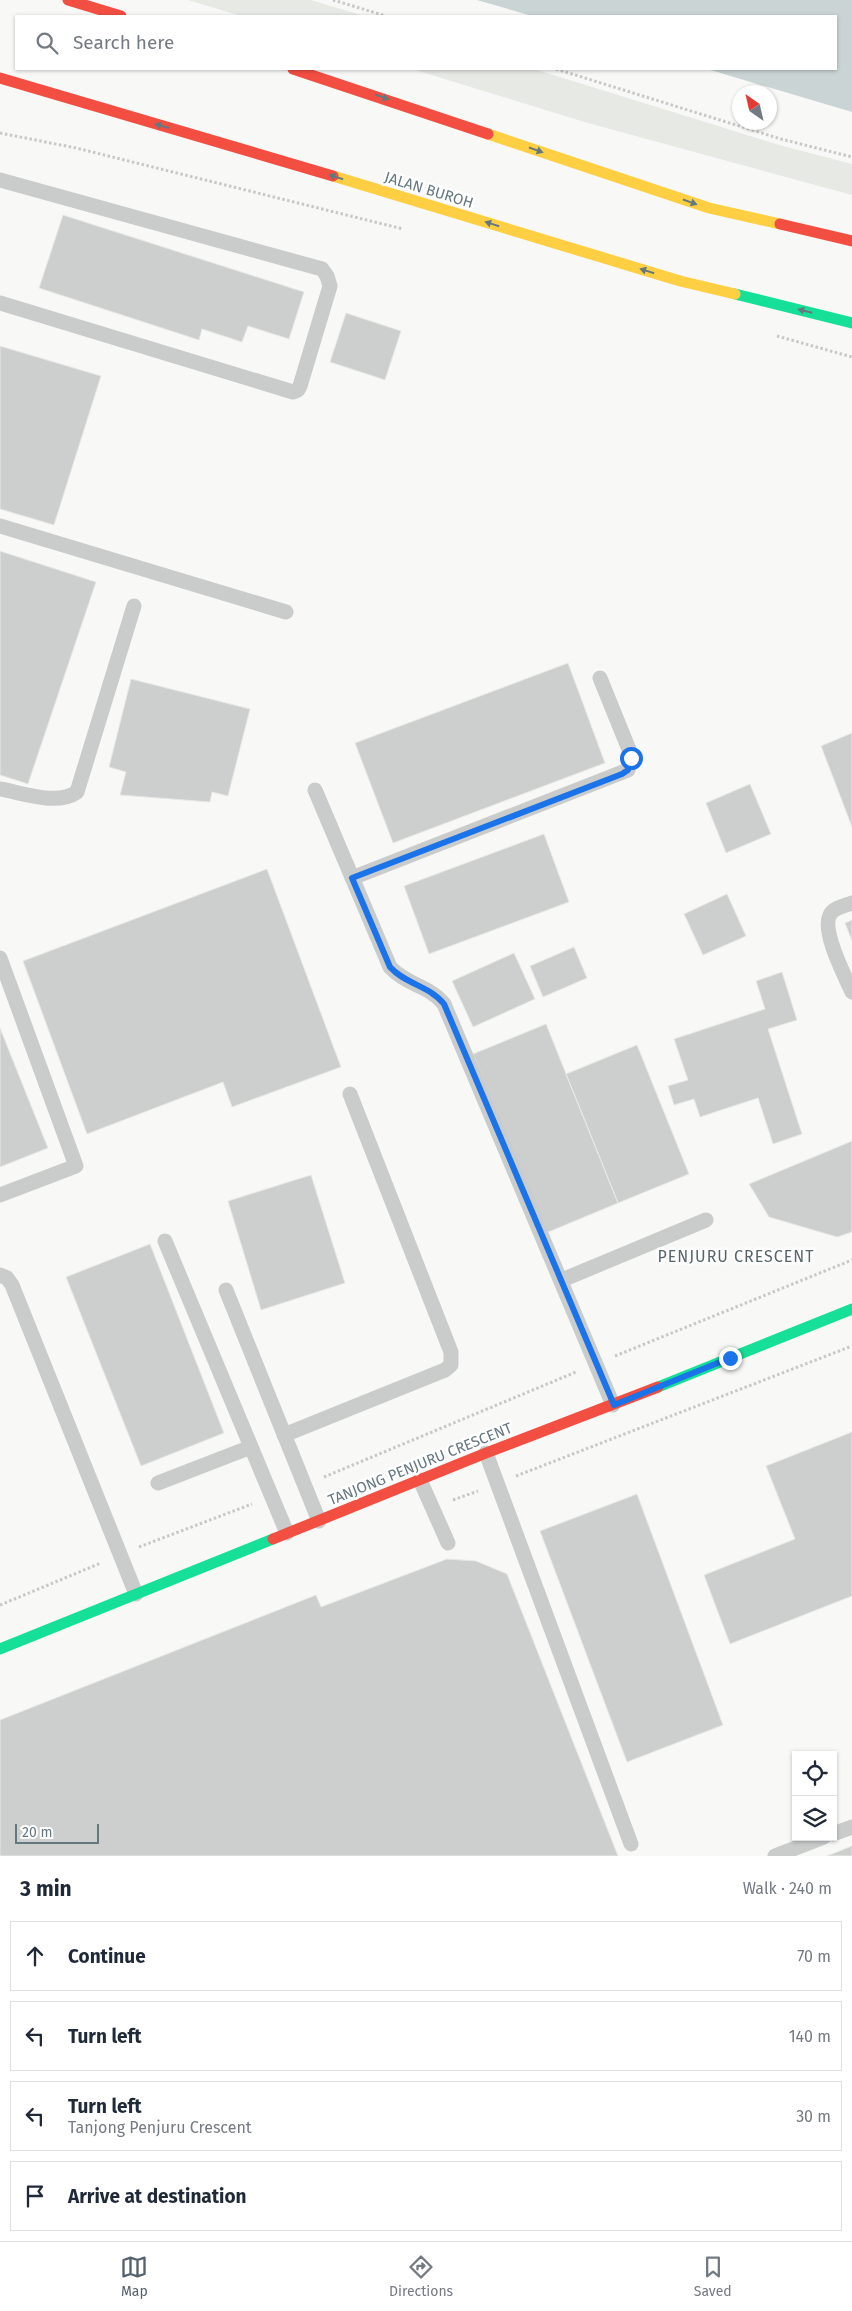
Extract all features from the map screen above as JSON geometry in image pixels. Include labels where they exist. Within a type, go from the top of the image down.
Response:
[{"type":"main road","points":[[68,0],[118,15]]},
{"type":"main road","points":[[296,70],[709,208],[852,241]]},
{"type":"main road","name":"JALAN BUROH","points":[[0,78],[680,281],[852,323]]},
{"type":"main road","name":"TANJONG PENJURU CRESCENT","points":[[0,1649],[486,1453],[614,1405],[852,1309]]},
{"type":"lane","points":[[0,180],[322,269],[327,276],[330,286],[300,386],[298,390],[293,392],[0,303]]},
{"type":"lane","points":[[0,526],[286,612]]},
{"type":"lane","points":[[0,789],[57,799],[69,797],[77,792],[134,606]]},
{"type":"lane","points":[[352,878],[628,770],[631,758],[630,752],[600,678]]},
{"type":"lane","points":[[315,790],[390,967],[397,975],[436,994],[444,1004],[614,1405]]},
{"type":"lane","points":[[852,903],[833,911],[828,921],[829,935],[852,992]]},
{"type":"lane","points":[[0,958],[76,1166],[0,1195]]},
{"type":"lane","points":[[284,1434],[445,1370],[451,1365],[451,1352],[350,1094]]},
{"type":"lane","points":[[562,1280],[706,1220]]},
{"type":"lane","points":[[165,1241],[286,1534]]},
{"type":"lane","points":[[0,1275],[6,1278],[12,1285],[136,1594]]},
{"type":"lane","points":[[226,1290],[319,1521]]},
{"type":"lane","points":[[158,1483],[251,1447]]},
{"type":"lane","points":[[486,1453],[631,1844]]},
{"type":"lane","points":[[420,1480],[448,1543]]},
{"type":"lane","points":[[837,1832],[852,1826]]},
{"type":"lane","points":[[775,1856],[814,1841]]},
{"type":"path","points":[[333,0],[383,15]]},
{"type":"path","points":[[559,70],[781,139],[852,157]]},
{"type":"path","points":[[0,133],[76,148],[406,230]]},
{"type":"path","points":[[776,336],[852,357]]},
{"type":"path","points":[[304,1485],[852,1260]]},
{"type":"path","points":[[0,1605],[120,1555],[271,1497]]},
{"type":"shaded area","points":[[188,0],[311,0],[361,15],[238,15]]},
{"type":"shaded area","points":[[477,0],[852,0],[852,112],[777,90],[777,85],[761,85],[710,70],[837,70],[837,15],[529,15]]},
{"type":"shaded area","points":[[415,70],[537,70],[779,145],[852,164],[852,195],[588,123]]},
{"type":"building","points":[[63,215],[304,292],[289,339],[248,326],[242,342],[202,329],[199,340],[39,288]]},
{"type":"building","points":[[346,313],[401,331],[385,380],[330,362]]},
{"type":"building","points":[[0,346],[101,376],[54,525],[0,509]]},
{"type":"building","points":[[0,551],[96,582],[28,784],[0,775]]},
{"type":"building","points":[[568,663],[605,763],[393,843],[355,743]]},
{"type":"building","points":[[131,679],[250,709],[228,796],[212,792],[210,802],[120,795],[126,772],[109,767]]},
{"type":"building","points":[[852,733],[852,827],[821,746]]},
{"type":"building","points":[[750,784],[771,834],[726,853],[706,803]]},
{"type":"building","points":[[544,834],[569,902],[429,954],[404,886]]},
{"type":"building","points":[[267,869],[341,1067],[232,1107],[223,1082],[87,1134],[23,961]]},
{"type":"building","points":[[727,894],[746,936],[703,955],[684,914]]},
{"type":"building","points":[[852,920],[852,941],[845,923]]},
{"type":"building","points":[[574,947],[587,978],[543,997],[530,966]]},
{"type":"building","points":[[514,953],[535,999],[473,1027],[452,981]]},
{"type":"building","points":[[782,972],[797,1020],[768,1029],[802,1134],[773,1144],[758,1098],[700,1117],[694,1099],[674,1105],[668,1086],[688,1080],[674,1039],[765,1009],[756,981]]},
{"type":"building","points":[[546,1024],[618,1203],[546,1233],[473,1054]]},
{"type":"building","points":[[0,1028],[48,1148],[0,1167]]},
{"type":"building","points":[[637,1045],[689,1174],[618,1203],[566,1074]]},
{"type":"building","points":[[852,1141],[852,1232],[837,1237],[769,1217],[749,1184]]},
{"type":"building","points":[[311,1175],[345,1283],[261,1310],[228,1201]]},
{"type":"building","points":[[150,1244],[224,1433],[141,1466],[66,1277]]},
{"type":"building","points":[[852,1432],[852,1596],[730,1644],[704,1575],[795,1539],[766,1466]]},
{"type":"building","points":[[637,1494],[723,1725],[627,1762],[540,1531]]},
{"type":"building","points":[[447,1559],[476,1561],[507,1574],[618,1856],[0,1856],[0,1720],[316,1595],[321,1607]]},
{"type":"building","points":[[852,1846],[852,1856],[827,1856]]},
{"type":"traffic: fast","points":[[735,294],[852,323]]},
{"type":"traffic: fast","points":[[658,1387],[852,1309]]},
{"type":"traffic: fast","points":[[0,1649],[273,1539]]},
{"type":"traffic: slow","points":[[488,134],[709,208],[780,224]]},
{"type":"traffic: slow","points":[[333,176],[680,281],[735,294]]},
{"type":"traffic: jam","points":[[68,0],[118,15]]},
{"type":"traffic: jam","points":[[296,70],[488,134]]},
{"type":"traffic: jam","points":[[0,78],[333,176]]},
{"type":"traffic: jam","points":[[780,224],[852,241]]},
{"type":"traffic: jam","points":[[273,1539],[486,1453],[658,1387]]},
{"type":"district","name":"PENJURU CRESCENT","points":[[736,1256]]},
{"type":"route","points":[[631,758],[628,770],[622,774],[352,878],[390,967],[397,975],[436,994],[444,1004],[614,1405],[730,1358]]}]
